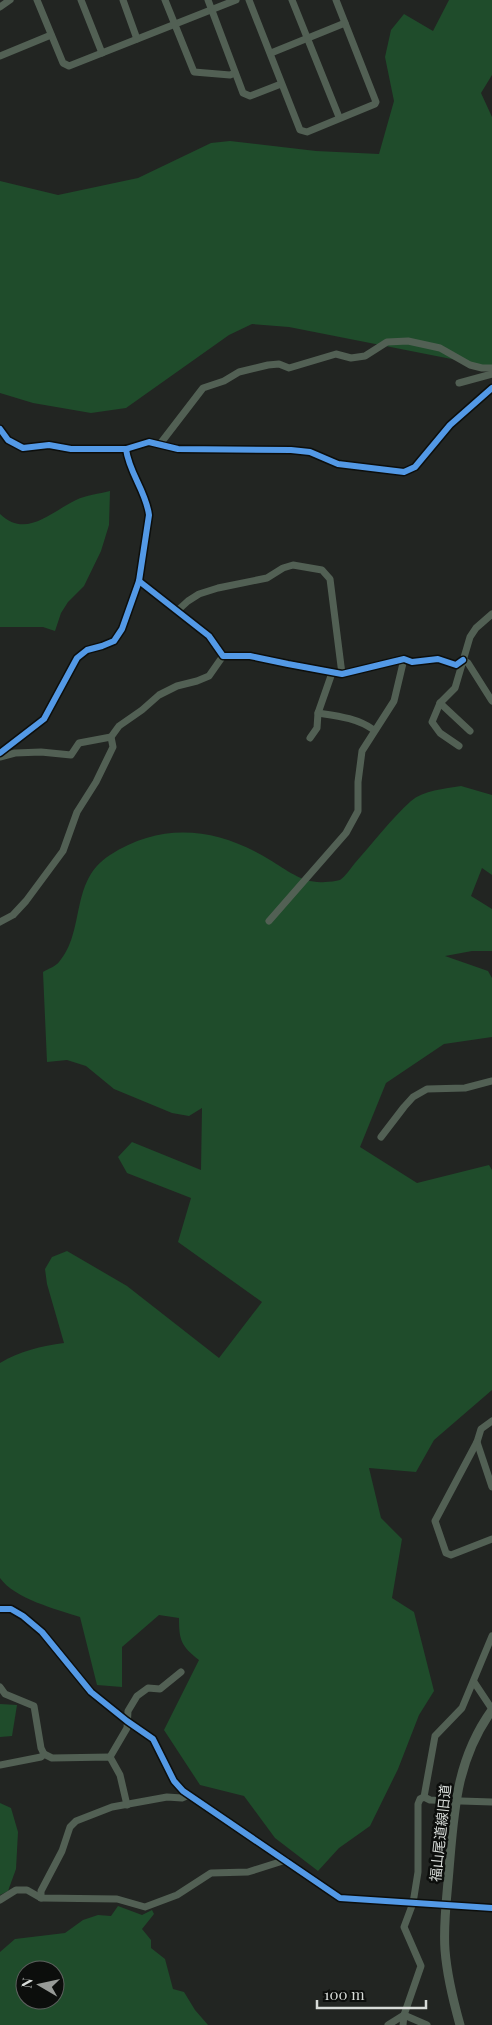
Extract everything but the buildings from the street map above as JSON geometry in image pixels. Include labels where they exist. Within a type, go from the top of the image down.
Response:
[{"type":"street","points":[[0,7],[10,0]]},
{"type":"street","points":[[38,0],[63,63],[69,66],[236,0]]},
{"type":"street","points":[[81,0],[102,53]]},
{"type":"street","points":[[123,0],[137,39]]},
{"type":"street","points":[[165,0],[194,72],[230,75],[235,73]]},
{"type":"street","points":[[208,0],[243,93],[250,96],[281,84]]},
{"type":"street","points":[[249,0],[300,130],[307,132],[376,102],[336,0]]},
{"type":"street","points":[[292,0],[339,117]]},
{"type":"street","points":[[271,53],[345,23]]},
{"type":"street","points":[[0,56],[51,35]]},
{"type":"street","points":[[160,444],[204,388],[224,381],[239,372],[268,365],[279,364],[290,368],[336,354],[351,358],[365,356],[387,342],[408,341],[440,348],[470,366],[492,368]]},
{"type":"street","points":[[459,383],[492,374]]},
{"type":"street","points":[[0,429],[8,440],[23,448],[49,445],[71,449],[126,449],[149,442],[178,449],[291,450],[310,452],[338,464],[404,472],[415,467],[450,424],[492,388]]},
{"type":"street","points":[[0,753],[44,719],[77,658],[87,650],[114,641],[122,629],[139,581],[149,515],[148,506],[127,461],[126,449]]},
{"type":"street","points":[[178,611],[199,594],[267,578],[283,568],[293,565],[322,570],[330,580],[342,674]]},
{"type":"street","points":[[139,581],[209,636],[223,656]]},
{"type":"street","points":[[459,746],[440,733],[432,722],[440,703],[455,688],[470,637],[476,628],[492,614]]},
{"type":"street","points":[[223,656],[250,656],[342,674],[404,659],[412,662],[438,659],[456,665],[463,660]]},
{"type":"street","points":[[0,922],[13,915],[26,901],[63,851],[77,812],[96,782],[114,747],[112,737],[119,726],[159,695],[177,686],[209,676],[223,656]]},
{"type":"street","points":[[269,921],[346,833],[358,811],[358,782],[362,751],[394,701],[404,659]]},
{"type":"street","points":[[463,660],[468,663],[492,702]]},
{"type":"street","points":[[310,738],[317,728],[318,713],[332,673]]},
{"type":"street","points":[[440,703],[470,731]]},
{"type":"street","points":[[318,713],[362,722],[374,730]]},
{"type":"street","points":[[0,757],[15,753],[42,752],[71,755],[79,743],[112,737]]},
{"type":"street","points":[[381,1137],[413,1097],[427,1089],[465,1088],[492,1081]]},
{"type":"street","points":[[492,1421],[482,1429],[477,1442],[434,1522],[446,1553],[451,1555],[492,1539]]},
{"type":"street","points":[[477,1442],[492,1487]]},
{"type":"street","points":[[0,1609],[11,1609],[24,1616],[42,1632],[90,1692],[153,1739],[174,1780],[189,1795],[340,1898],[492,1908]]},
{"type":"street","points":[[403,2025],[404,2015],[421,1966],[404,1928],[413,1903],[418,1872],[418,1804],[420,1799],[424,1797],[435,1736],[462,1708],[492,1636]]},
{"type":"street","points":[[110,1757],[127,1728],[128,1711],[137,1696],[148,1688],[160,1688],[181,1672]]},
{"type":"street","points":[[474,1682],[492,1709]]},
{"type":"street","points":[[0,1688],[5,1694],[34,1706],[41,1748],[44,1754],[52,1758],[110,1757]]},
{"type":"street","name":"福山尾道線旧道","points":[[460,2025],[451,1990],[445,1949],[446,1905],[455,1800],[469,1749],[492,1709]]},
{"type":"street","points":[[0,1765],[42,1757],[44,1754]]},
{"type":"street","points":[[110,1757],[120,1775],[127,1805]]},
{"type":"street","points":[[41,1898],[42,1891],[62,1851],[70,1827],[76,1821],[112,1807],[167,1797],[182,1798],[189,1795]]},
{"type":"street","points":[[424,1797],[430,1800],[492,1802]]},
{"type":"street","points":[[0,1900],[16,1890],[27,1890],[41,1898],[117,1899],[145,1907],[177,1895],[212,1873],[248,1872],[286,1860]]},
{"type":"street","points":[[388,2025],[404,2015]]},
{"type":"street","points":[[404,2015],[427,2025]]},
{"type":"green space","points":[[449,0],[492,0],[492,75],[481,93],[492,117],[492,367],[289,327],[252,324],[229,335],[126,408],[91,413],[33,403],[0,393],[0,181],[58,195],[138,178],[211,143],[230,141],[316,151],[379,154],[394,101],[385,57],[391,30],[404,14],[433,31]]},
{"type":"green space","points":[[110,491],[109,525],[101,551],[84,586],[68,602],[61,613],[55,631],[43,627],[0,627],[0,514],[10,521],[19,524],[29,524],[48,516],[80,498]]},
{"type":"green space","points":[[461,786],[492,795],[492,875],[482,868],[471,896],[492,909],[492,951],[472,951],[445,956],[488,971],[492,978],[492,1037],[444,1044],[386,1083],[360,1147],[417,1183],[489,1165],[492,1170],[492,1390],[434,1440],[416,1472],[369,1468],[381,1518],[402,1539],[392,1598],[414,1612],[434,1691],[419,1715],[398,1769],[370,1826],[339,1848],[318,1871],[275,1838],[244,1796],[200,1785],[164,1730],[199,1660],[188,1651],[182,1642],[179,1618],[159,1615],[122,1647],[122,1687],[97,1685],[80,1617],[48,1607],[15,1592],[0,1578],[0,1363],[15,1355],[31,1350],[64,1343],[47,1284],[45,1269],[52,1257],[67,1251],[127,1286],[219,1358],[262,1302],[178,1242],[191,1198],[127,1173],[118,1157],[132,1142],[201,1170],[202,1108],[189,1116],[172,1113],[114,1089],[86,1066],[67,1060],[47,1062],[43,972],[58,963],[67,950],[73,936],[83,892],[97,866],[110,855],[130,844],[170,833],[210,835],[250,849],[302,879],[317,882],[337,881],[344,877],[389,823],[416,797],[428,792]]},
{"type":"green space","points":[[0,1704],[17,1705],[12,1736],[0,1737]]},
{"type":"green space","points":[[0,1803],[11,1808],[18,1832],[16,1869],[8,1891],[0,1895]]},
{"type":"green space","points":[[118,1906],[142,1915],[152,1910],[154,1914],[142,1929],[151,1940],[151,1948],[165,1959],[173,1989],[184,1992],[195,2010],[208,2025],[0,2025],[0,1952],[15,1939],[65,1933],[83,1920],[98,1915],[111,1916]]},
{"type":"cycle path","points":[[0,429],[8,440],[23,448],[49,445],[71,449],[126,449],[149,442],[178,449],[291,450],[310,452],[338,464],[404,472],[415,467],[450,425],[492,388]]},
{"type":"cycle path","points":[[0,753],[44,719],[77,658],[87,650],[114,641],[122,629],[139,581],[149,515],[145,498],[130,466],[126,449]]},
{"type":"cycle path","points":[[139,581],[209,636],[223,656],[250,656],[342,674],[404,659],[412,662],[438,659],[456,665],[463,660]]},
{"type":"cycle path","points":[[0,1609],[11,1609],[23,1616],[42,1632],[91,1692],[153,1739],[174,1781],[183,1791],[340,1898],[492,1908]]}]
